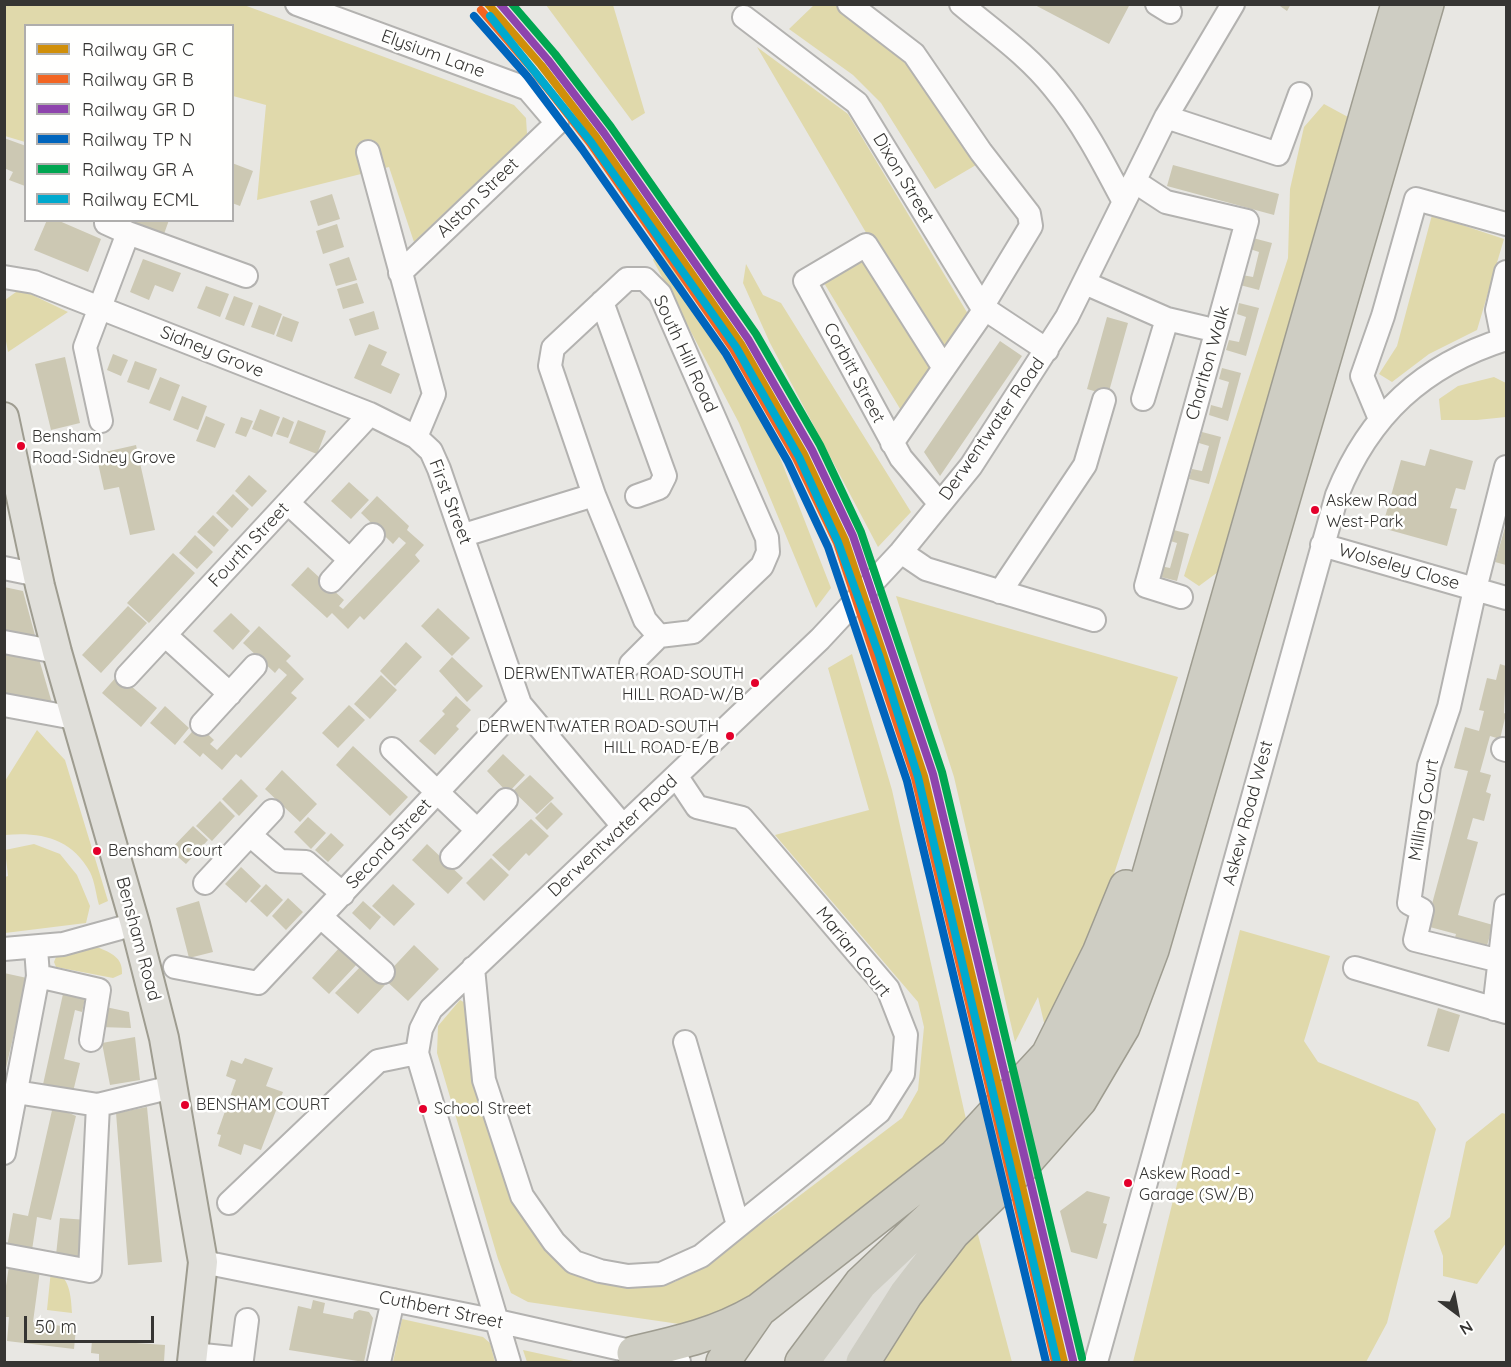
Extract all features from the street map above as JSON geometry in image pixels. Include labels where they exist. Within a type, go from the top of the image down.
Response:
[{"type":"highway","points":[[802,1362],[861,1283],[956,1201],[1006,1146],[1068,1094],[1123,1027],[1152,950],[1427,4]]},
{"type":"highway","points":[[1372,192],[1441,4]]},
{"type":"highway","points":[[1068,1094],[1128,948],[1335,231],[1396,8]]},
{"type":"highway","points":[[863,1362],[906,1294],[956,1201],[1048,1055],[1099,953],[1192,724]]},
{"type":"highway","points":[[642,1358],[730,1327],[956,1201]]},
{"type":"highway","points":[[723,1362],[759,1310]]},
{"type":"main road","name":"Bensham Road","points":[[4,417],[38,575],[74,718],[135,924],[164,1038],[202,1262],[193,1358]]},
{"type":"main road","points":[[817,1362],[872,1284],[956,1201]]},
{"type":"main road","points":[[837,1362],[853,1336],[956,1201]]},
{"type":"street","name":"Elysium Lane","points":[[297,4],[528,89],[557,123]]},
{"type":"street","points":[[849,4],[914,54],[981,152],[1029,214],[1031,226],[983,308],[892,443]]},
{"type":"street","points":[[961,4],[1018,51],[1053,87],[1093,142],[1124,202]]},
{"type":"street","name":"Derwentwater Road","points":[[417,1053],[421,1029],[431,1009],[820,639],[895,559],[971,466],[1047,350],[1085,284],[1166,117],[1233,4]]},
{"type":"street","name":"Dixon Street","points":[[744,17],[857,103],[983,308],[1047,350]]},
{"type":"street","points":[[1166,117],[1278,154],[1300,94]]},
{"type":"street","name":"Alston Street","points":[[400,273],[557,123]]},
{"type":"street","points":[[368,152],[434,394],[416,437]]},
{"type":"street","name":"Charlton Walk","points":[[1134,181],[1166,202],[1247,221],[1146,586],[1181,597]]},
{"type":"street","points":[[1380,419],[1362,376],[1383,316],[1416,199],[1506,224]]},
{"type":"street","points":[[106,222],[128,233],[246,276]]},
{"type":"street","points":[[101,421],[85,347],[128,233]]},
{"type":"street","name":"Corbitt Street","points":[[940,504],[901,458],[805,281],[866,245],[944,368]]},
{"type":"street","points":[[1505,339],[1497,310],[1506,272]]},
{"type":"street","name":"Sidney Grove","points":[[4,277],[34,282],[99,307],[370,414],[416,437]]},
{"type":"street","name":"South Hill Road","points":[[627,279],[645,279],[660,294],[767,538],[768,552],[762,566],[693,632],[659,636],[645,620],[594,495],[550,366],[552,348],[602,302],[627,279]]},
{"type":"street","points":[[1085,284],[1167,319],[1204,328]]},
{"type":"street","points":[[602,302],[665,476],[659,488],[637,496]]},
{"type":"street","points":[[1143,399],[1167,319]]},
{"type":"street","name":"Askew Road West","points":[[1096,1362],[1322,545],[1351,460],[1380,419],[1424,379],[1457,360],[1505,339]]},
{"type":"street","points":[[1000,591],[1085,465],[1104,400]]},
{"type":"street","name":"Fourth Street","points":[[127,676],[370,414]]},
{"type":"street","name":"First Street","points":[[416,437],[431,451],[440,469],[520,704],[622,826]]},
{"type":"street","name":"Wolseley Close","points":[[1475,589],[1506,467]]},
{"type":"street","points":[[464,535],[594,495]]},
{"type":"street","points":[[288,502],[350,560]]},
{"type":"street","points":[[331,581],[373,536]]},
{"type":"street","name":"Wolseley Close","points":[[1322,545],[1506,598]]},
{"type":"street","points":[[895,559],[1094,620]]},
{"type":"street","points":[[4,568],[38,575]]},
{"type":"street","name":"Milling Court","points":[[1475,589],[1449,707],[1429,766],[1409,903],[1422,910],[1415,940],[1500,961]]},
{"type":"street","points":[[165,634],[230,694]]},
{"type":"street","points":[[631,664],[659,636]]},
{"type":"street","points":[[4,642],[57,652]]},
{"type":"street","points":[[202,724],[255,666]]},
{"type":"street","name":"Second Street","points":[[175,967],[258,983],[520,704]]},
{"type":"street","points":[[4,705],[74,718]]},
{"type":"street","points":[[392,748],[477,830]]},
{"type":"street","name":"Marian Court","points":[[472,968],[484,1080],[522,1196],[554,1242],[574,1262],[600,1271],[628,1276],[661,1274],[700,1256],[879,1112],[903,1074],[906,1035],[888,989],[742,818],[697,807],[677,777]]},
{"type":"street","points":[[452,857],[506,800]]},
{"type":"street","points":[[205,884],[272,811]]},
{"type":"street","points":[[250,835],[280,861],[306,862],[343,894]]},
{"type":"street","points":[[1355,968],[1500,1010],[1500,961],[1506,906]]},
{"type":"street","points":[[321,917],[383,972]]},
{"type":"street","points":[[4,949],[36,948],[135,924]]},
{"type":"street","points":[[4,1153],[38,976],[36,948]]},
{"type":"street","points":[[38,976],[99,990],[91,1040]]},
{"type":"street","points":[[685,1042],[738,1225]]},
{"type":"street","points":[[229,1203],[378,1061],[417,1053],[509,1362]]},
{"type":"street","points":[[16,1092],[98,1105],[172,1087]]},
{"type":"street","points":[[4,1254],[90,1271],[98,1105]]},
{"type":"street","name":"Cuthbert Street","points":[[202,1262],[497,1322],[642,1358],[679,1362]]},
{"type":"street","points":[[379,1362],[393,1300]]},
{"type":"street","points":[[193,1358],[242,1359],[247,1320]]},
{"type":"shaded area","points":[[4,5],[244,5],[514,105],[526,118],[527,134],[414,242],[389,167],[257,200],[266,105],[234,96],[234,24],[24,24],[24,142],[5,136]]},
{"type":"shaded area","points":[[546,5],[613,5],[645,113],[632,121]]},
{"type":"shaded area","points":[[814,5],[837,5],[910,61],[976,165],[935,189],[881,103],[853,75],[789,29]]},
{"type":"shaded area","points":[[757,47],[848,114],[971,319],[946,357],[868,236]]},
{"type":"shaded area","points":[[1324,104],[1348,117],[1350,141],[1222,569],[1199,586],[1184,576],[1288,258],[1290,189],[1304,127]]},
{"type":"shaded area","points":[[1432,215],[1504,239],[1477,330],[1429,354],[1392,382],[1379,374],[1397,346]]},
{"type":"shaded area","points":[[660,246],[770,432],[831,588],[816,608],[739,423],[653,260]]},
{"type":"shaded area","points":[[864,253],[935,373],[905,417],[821,278]]},
{"type":"shaded area","points":[[746,264],[763,295],[781,303],[911,512],[878,547],[770,343],[743,283]]},
{"type":"shaded area","points":[[16,292],[26,292],[68,312],[8,352],[5,336],[5,300]]},
{"type":"shaded area","points":[[1494,377],[1506,383],[1506,417],[1441,420],[1439,399],[1458,386]]},
{"type":"shaded area","points":[[896,596],[1178,677],[1087,957],[1046,1031],[1038,997],[1015,1042],[954,777]]},
{"type":"shaded area","points":[[852,654],[892,790],[968,1128],[734,1312],[693,1326],[528,1302],[511,1293],[498,1259],[437,1053],[438,1026],[460,1000],[469,1005],[517,1201],[542,1244],[582,1276],[629,1287],[675,1282],[778,1212],[902,1118],[918,1090],[924,1027],[918,1002],[775,835],[869,810],[828,668]]},
{"type":"shaded area","points":[[37,730],[65,760],[108,901],[99,905],[90,872],[74,851],[43,836],[5,835],[5,781]]},
{"type":"shaded area","points":[[34,844],[60,854],[77,875],[90,906],[86,923],[5,933],[5,877],[8,876],[5,850]]},
{"type":"shaded area","points":[[1240,930],[1330,956],[1304,1041],[1318,1062],[1418,1102],[1436,1129],[1387,1323],[1366,1362],[1133,1362]]},
{"type":"shaded area","points":[[97,947],[118,960],[122,974],[113,978],[56,967],[54,962],[56,957]]},
{"type":"shaded area","points":[[1502,1113],[1506,1114],[1506,1243],[1477,1284],[1443,1276],[1443,1256],[1434,1231],[1450,1217],[1466,1142]]},
{"type":"shaded area","points":[[977,1231],[1012,1362],[874,1362],[899,1318]]},
{"type":"shaded area","points":[[51,1270],[66,1281],[72,1313],[47,1310]]},
{"type":"shaded area","points":[[402,1319],[483,1337],[490,1343],[495,1362],[393,1362]]},
{"type":"shaded area","points":[[523,1350],[578,1362],[527,1362]]},
{"type":"building","points":[[1033,4],[1130,4],[1109,44]]},
{"type":"building","points":[[1277,4],[1291,4],[1287,11]]},
{"type":"building","points":[[4,138],[24,145],[24,186],[9,180],[13,172],[4,168]]},
{"type":"building","points":[[234,164],[253,171],[240,206],[234,204]]},
{"type":"building","points":[[1173,165],[1279,194],[1274,215],[1167,186]]},
{"type":"building","points":[[332,194],[340,219],[318,226],[310,201]]},
{"type":"building","points":[[46,222],[62,222],[101,239],[88,272],[34,250]]},
{"type":"building","points":[[133,222],[168,222],[164,234]]},
{"type":"building","points":[[337,224],[344,247],[323,254],[316,231]]},
{"type":"building","points":[[1253,238],[1272,243],[1259,290],[1240,285],[1242,275],[1253,277],[1259,252],[1250,249]]},
{"type":"building","points":[[349,257],[357,280],[336,286],[329,264]]},
{"type":"building","points":[[143,259],[181,273],[173,292],[155,285],[149,300],[130,292]]},
{"type":"building","points":[[357,283],[364,303],[343,309],[337,289]]},
{"type":"building","points":[[206,286],[229,294],[220,317],[197,308]]},
{"type":"building","points":[[234,296],[253,303],[244,326],[225,319]]},
{"type":"building","points":[[1239,303],[1259,308],[1246,356],[1226,350],[1229,340],[1239,342],[1246,317],[1237,314]]},
{"type":"building","points":[[259,305],[282,314],[274,335],[251,327]]},
{"type":"building","points":[[374,311],[379,329],[355,336],[349,319]]},
{"type":"building","points":[[283,316],[299,322],[292,342],[276,336]]},
{"type":"building","points":[[1107,317],[1128,323],[1108,395],[1087,389]]},
{"type":"building","points":[[1000,341],[1022,356],[940,476],[924,452]]},
{"type":"building","points":[[369,344],[387,352],[381,365],[400,374],[391,394],[354,378]]},
{"type":"building","points":[[113,354],[128,360],[121,376],[107,370]]},
{"type":"building","points":[[65,357],[80,423],[51,430],[35,364]]},
{"type":"building","points":[[135,361],[157,369],[149,390],[127,382]]},
{"type":"building","points":[[1222,368],[1241,373],[1228,421],[1209,415],[1211,405],[1222,408],[1229,382],[1219,379]]},
{"type":"building","points":[[160,377],[180,385],[170,411],[149,403]]},
{"type":"building","points":[[182,396],[207,406],[198,430],[173,420]]},
{"type":"building","points":[[260,409],[280,417],[272,437],[252,429]]},
{"type":"building","points":[[206,416],[225,424],[215,448],[196,441]]},
{"type":"building","points":[[241,417],[253,421],[246,437],[235,433]]},
{"type":"building","points":[[283,417],[294,422],[288,438],[276,434]]},
{"type":"building","points":[[298,420],[326,431],[317,454],[289,443]]},
{"type":"building","points":[[1202,432],[1221,437],[1209,484],[1189,479],[1192,469],[1202,471],[1209,446],[1199,443]]},
{"type":"building","points":[[136,445],[155,530],[130,535],[119,487],[104,490],[96,454]]},
{"type":"building","points":[[1430,449],[1473,461],[1465,490],[1456,488],[1450,508],[1457,509],[1447,546],[1382,528],[1401,460],[1425,466]]},
{"type":"building","points":[[249,475],[267,491],[252,507],[235,491]]},
{"type":"building","points":[[349,482],[369,500],[351,519],[331,501]]},
{"type":"building","points":[[233,494],[249,509],[232,528],[216,513]]},
{"type":"building","points":[[377,496],[409,526],[407,530],[424,545],[415,555],[420,561],[364,620],[360,616],[348,629],[332,613],[327,618],[291,585],[308,567],[344,600],[339,606],[343,609],[406,543],[399,537],[393,544],[361,513]]},
{"type":"building","points":[[213,515],[229,530],[214,547],[197,532]]},
{"type":"building","points":[[1506,524],[1506,565],[1495,562]]},
{"type":"building","points":[[1170,529],[1189,534],[1177,581],[1157,576],[1160,566],[1170,568],[1177,543],[1167,540]]},
{"type":"building","points":[[195,535],[213,552],[197,569],[179,553]]},
{"type":"building","points":[[173,553],[195,573],[149,623],[127,603]]},
{"type":"building","points":[[4,587],[23,591],[36,639],[4,633]]},
{"type":"building","points":[[128,606],[147,623],[101,673],[82,655]]},
{"type":"building","points":[[438,608],[470,638],[452,656],[421,626]]},
{"type":"building","points":[[231,613],[250,631],[233,650],[213,631]]},
{"type":"building","points":[[259,626],[291,656],[286,661],[304,679],[291,693],[297,698],[241,758],[236,754],[222,770],[203,753],[200,757],[183,742],[198,725],[214,740],[210,744],[217,750],[287,675],[279,668],[275,673],[243,643]]},
{"type":"building","points":[[406,642],[422,657],[395,686],[380,671]]},
{"type":"building","points":[[4,652],[39,659],[52,703],[4,693]]},
{"type":"building","points":[[452,657],[483,686],[467,702],[439,671]]},
{"type":"building","points":[[1500,664],[1506,666],[1504,713],[1506,714],[1500,739],[1490,736],[1480,772],[1491,775],[1486,792],[1491,794],[1484,821],[1473,818],[1467,839],[1478,842],[1458,915],[1493,925],[1486,949],[1454,941],[1456,934],[1426,926],[1468,771],[1454,768],[1465,727],[1479,731],[1484,711],[1479,710],[1487,678],[1496,680]]},
{"type":"building","points":[[118,675],[157,708],[141,727],[102,693]]},
{"type":"building","points":[[381,675],[397,690],[370,719],[354,704]]},
{"type":"building","points":[[456,696],[471,710],[456,726],[459,729],[435,755],[419,741],[445,714],[442,711]]},
{"type":"building","points":[[349,705],[365,720],[338,748],[322,733]]},
{"type":"building","points":[[165,706],[189,728],[175,745],[150,723]]},
{"type":"building","points":[[353,746],[408,797],[390,816],[336,765]]},
{"type":"building","points":[[503,754],[525,775],[508,793],[487,771]]},
{"type":"building","points":[[282,770],[317,804],[300,822],[265,789]]},
{"type":"building","points":[[530,775],[554,798],[537,814],[513,791]]},
{"type":"building","points":[[241,779],[258,796],[239,816],[222,799]]},
{"type":"building","points":[[220,801],[235,816],[212,841],[196,826]]},
{"type":"building","points":[[551,802],[563,814],[547,830],[535,818]]},
{"type":"building","points":[[308,817],[326,833],[311,849],[294,832]]},
{"type":"building","points":[[531,819],[549,836],[529,856],[526,853],[509,871],[492,855]]},
{"type":"building","points":[[193,826],[208,840],[186,864],[170,850]]},
{"type":"building","points":[[331,833],[344,845],[328,862],[315,850]]},
{"type":"building","points":[[427,844],[463,878],[448,894],[412,860]]},
{"type":"building","points":[[491,858],[509,875],[484,901],[466,883]]},
{"type":"building","points":[[241,867],[261,886],[246,903],[225,884]]},
{"type":"building","points":[[266,884],[283,900],[267,917],[250,901]]},
{"type":"building","points":[[393,884],[415,904],[394,926],[372,906]]},
{"type":"building","points":[[288,898],[303,912],[286,930],[272,916]]},
{"type":"building","points":[[199,901],[213,952],[189,958],[176,908]]},
{"type":"building","points":[[363,901],[381,917],[370,930],[352,913]]},
{"type":"building","points":[[414,945],[439,969],[408,1001],[383,978]]},
{"type":"building","points":[[340,947],[357,964],[329,994],[312,978]]},
{"type":"building","points":[[363,964],[385,985],[358,1014],[335,993]]},
{"type":"building","points":[[4,973],[27,978],[5,1072],[4,1072]]},
{"type":"building","points":[[63,994],[85,999],[82,1012],[75,1010],[64,1059],[80,1063],[72,1096],[42,1089]]},
{"type":"building","points":[[101,1006],[129,1012],[131,1028],[99,1027]]},
{"type":"building","points":[[1438,1008],[1460,1015],[1449,1052],[1427,1046]]},
{"type":"building","points":[[135,1037],[140,1080],[110,1085],[102,1043]]},
{"type":"building","points":[[245,1058],[273,1068],[266,1086],[283,1092],[261,1150],[244,1144],[241,1155],[218,1146],[221,1135],[217,1134],[236,1080],[226,1076],[231,1060],[242,1064]]},
{"type":"building","points":[[53,1106],[76,1116],[51,1220],[37,1217],[32,1250],[7,1247],[13,1213],[28,1216]]},
{"type":"building","points":[[147,1107],[162,1262],[128,1265],[116,1113]]},
{"type":"building","points":[[1087,1191],[1110,1197],[1103,1223],[1107,1224],[1097,1259],[1071,1252],[1060,1211]]},
{"type":"building","points":[[60,1218],[87,1220],[83,1258],[56,1255]]},
{"type":"building","points":[[9,1266],[40,1270],[33,1322],[76,1328],[74,1349],[7,1341],[9,1317],[4,1317],[4,1299]]},
{"type":"building","points":[[313,1300],[325,1303],[323,1313],[353,1319],[354,1313],[359,1310],[369,1312],[373,1318],[364,1362],[289,1350],[298,1306],[311,1309]]},
{"type":"building","points":[[92,1340],[165,1345],[164,1362],[99,1362],[99,1354],[91,1353]]},
{"type":"transit line","points":[[488,4],[541,65],[597,138],[741,344],[804,454],[845,540],[924,776],[1064,1362]]},
{"type":"transit line","points":[[500,4],[548,60],[604,133],[748,339],[812,450],[853,536],[933,774],[1073,1360]]},
{"type":"transit line","points":[[512,4],[555,54],[611,127],[756,334],[820,445],[861,532],[942,772],[1082,1358]]},
{"type":"transit line","points":[[481,10],[534,71],[590,143],[733,349],[796,458],[837,543],[915,778],[1055,1362]]},
{"type":"transit line","points":[[474,16],[527,76],[582,149],[726,354],[788,462],[828,547],[907,781],[1046,1362]]},
{"type":"rail line","name":"ECML","points":[[490,16],[591,142],[736,347],[799,457],[838,542],[879,655],[918,777],[1057,1362]]},
{"type":"place","name":"Bensham Road-Sidney Grove","points":[[21,446]]},
{"type":"place","name":"Askew Road West-Park","points":[[1315,510]]},
{"type":"place","name":"DERWENTWATER ROAD-SOUTH HILL ROAD-W/B","points":[[755,683]]},
{"type":"place","name":"DERWENTWATER ROAD-SOUTH HILL ROAD-E/B","points":[[730,736]]},
{"type":"place","name":"Bensham Court","points":[[97,851]]},
{"type":"place","name":"BENSHAM COURT","points":[[185,1105]]},
{"type":"place","name":"School Street","points":[[423,1109]]},
{"type":"place","name":"Askew Road - Garage (SW/B)","points":[[1128,1183]]}]
